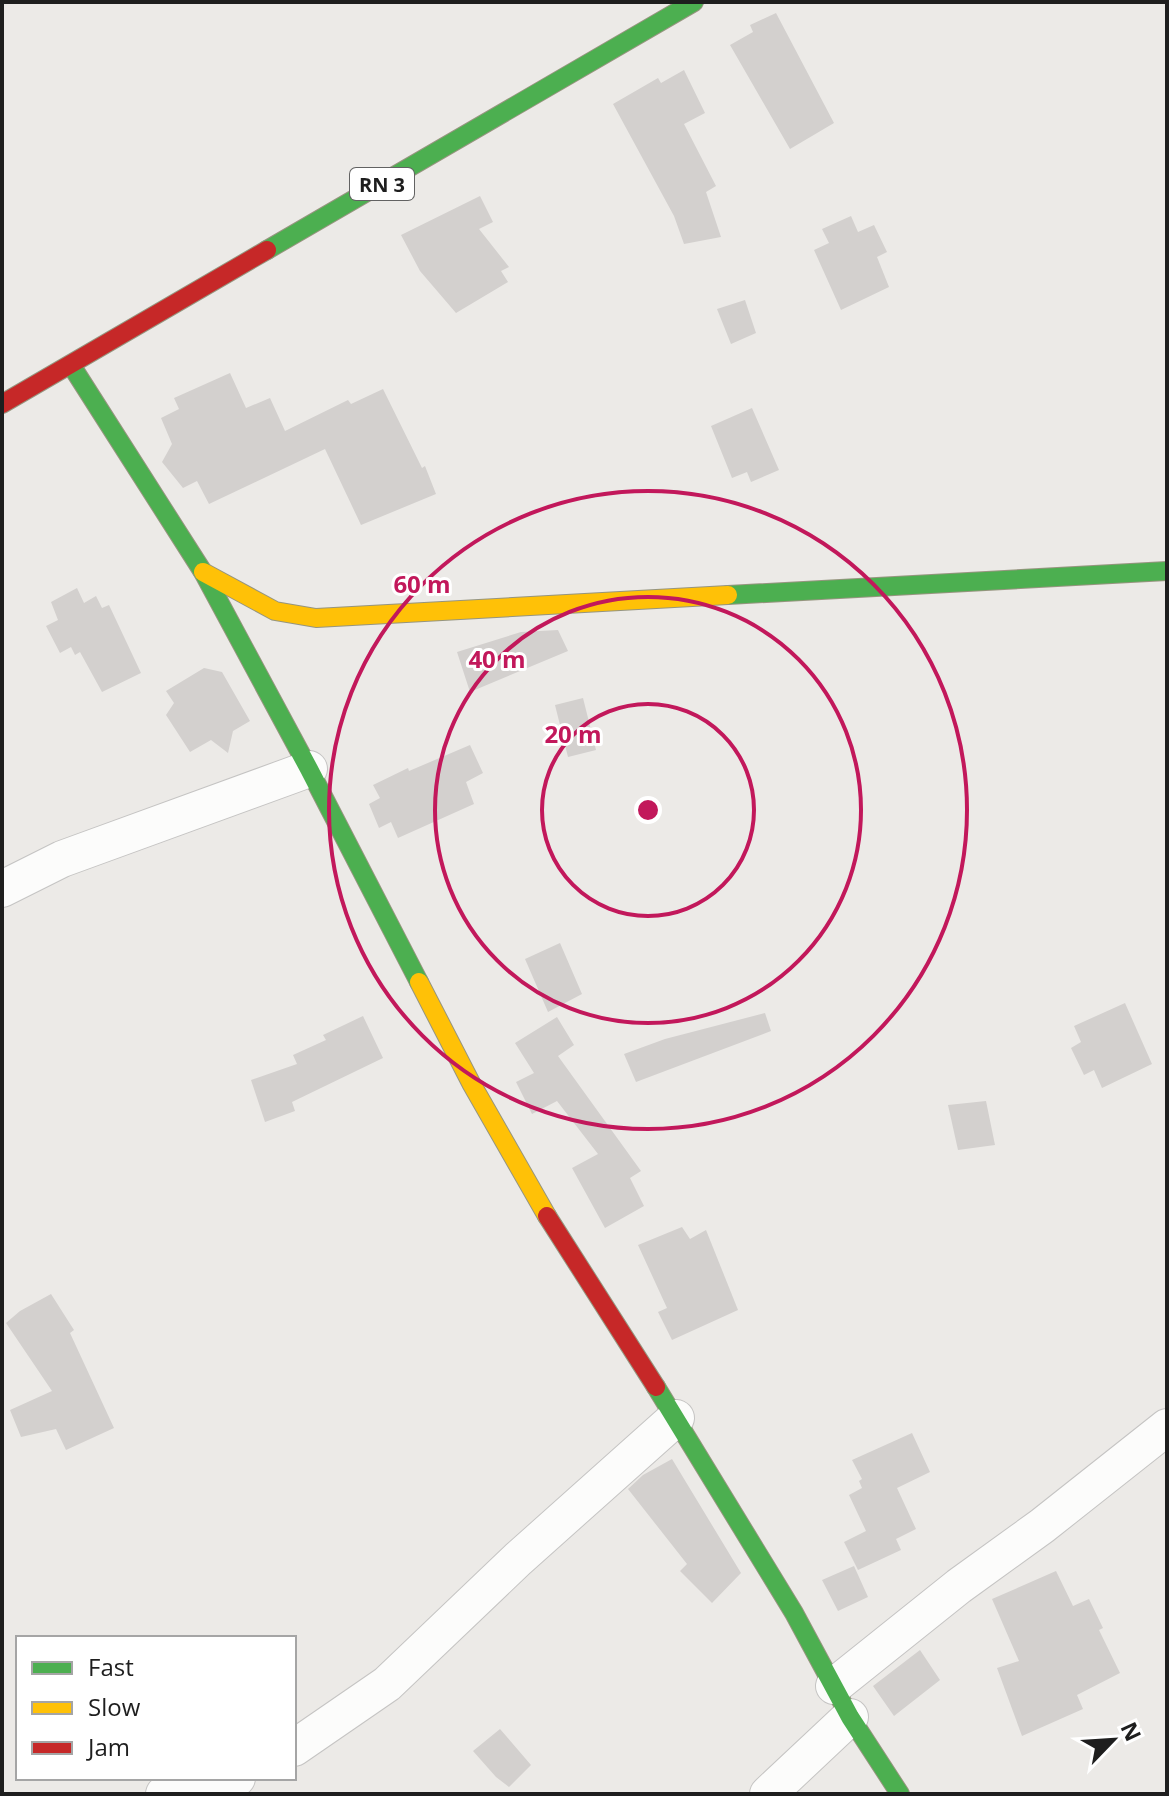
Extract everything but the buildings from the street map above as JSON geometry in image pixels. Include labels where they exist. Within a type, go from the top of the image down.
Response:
[{"type":"main road","name":"RN 3","points":[[2,404],[694,2]]},
{"type":"main road","points":[[71,365],[203,572],[471,1083],[550,1221],[676,1418],[794,1613],[842,1702],[900,1794]]},
{"type":"main road","points":[[203,572],[275,611],[316,618],[1167,571]]},
{"type":"street","points":[[2,889],[62,859],[309,769]]},
{"type":"street","points":[[296,1747],[387,1684],[518,1559],[676,1418]]},
{"type":"street","points":[[768,1794],[842,1702],[959,1586],[1042,1526],[1167,1427]]},
{"type":"street","points":[[164,1794],[228,1780]]},
{"type":"traffic: fast","points":[[267,250],[694,2]]},
{"type":"traffic: fast","points":[[71,365],[203,572],[419,982]]},
{"type":"traffic: fast","points":[[728,595],[1167,571]]},
{"type":"traffic: fast","points":[[656,1387],[794,1613],[850,1717],[900,1794]]},
{"type":"traffic: slow","points":[[203,572],[275,611],[316,618],[728,595]]},
{"type":"traffic: slow","points":[[419,982],[471,1083],[547,1216]]},
{"type":"traffic: jam","points":[[2,404],[267,250]]},
{"type":"traffic: jam","points":[[547,1216],[656,1387]]}]
